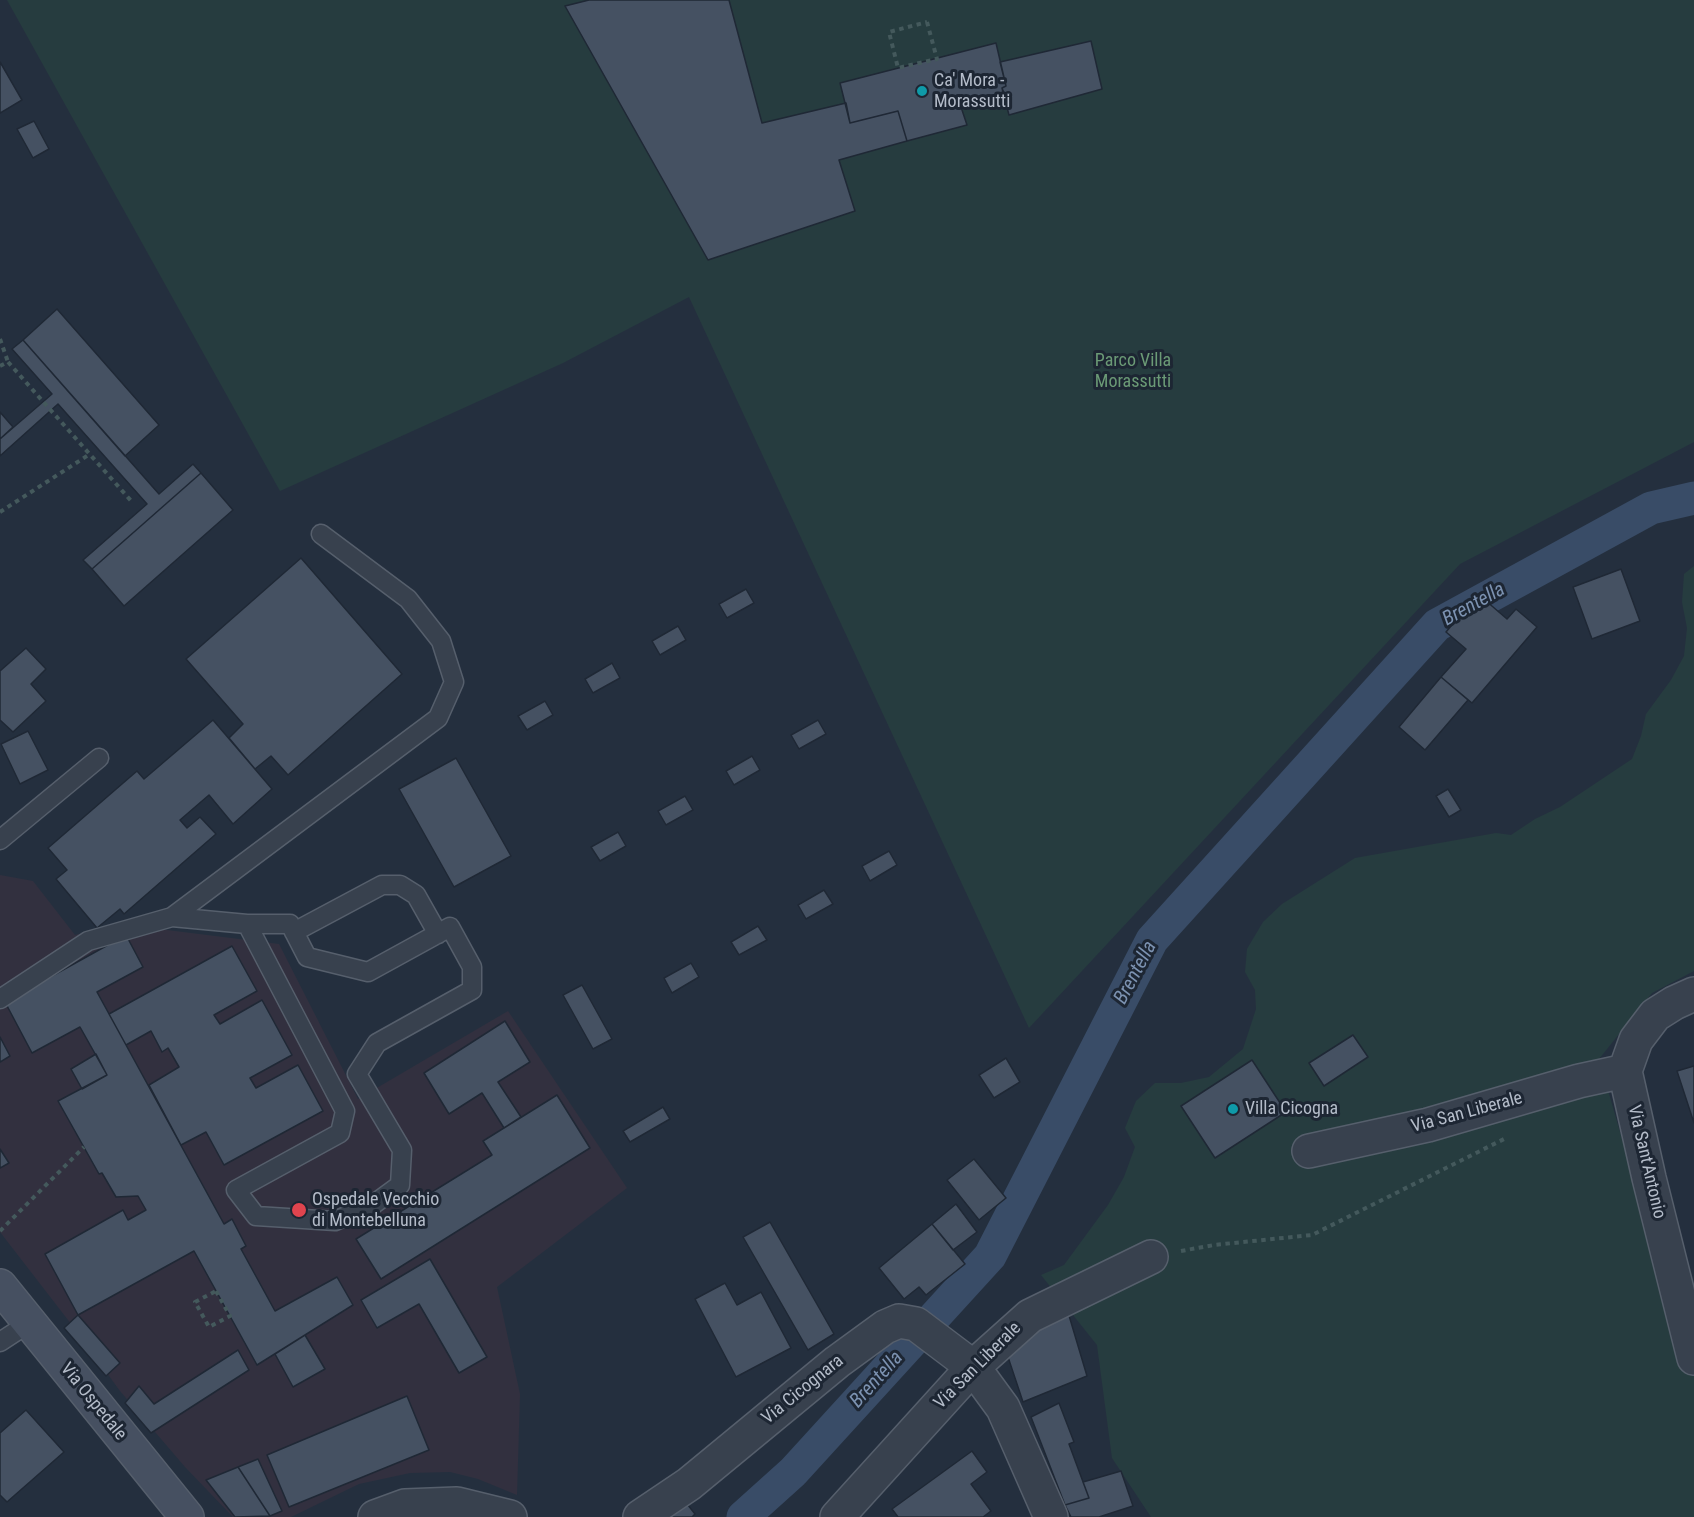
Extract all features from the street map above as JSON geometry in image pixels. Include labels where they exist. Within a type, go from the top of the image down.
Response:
[{"type":"street","points":[[1625,1071],[1636,1040],[1655,1016],[1674,1002],[1694,994]]},
{"type":"street","name":"Via San Liberale","points":[[1309,1151],[1428,1125],[1625,1071]]},
{"type":"street","name":"Via Sant'Antonio","points":[[1625,1071],[1694,1358]]},
{"type":"street","name":"Via San Liberale","points":[[837,1517],[973,1367],[1030,1316],[1151,1257]]},
{"type":"street","name":"Via Ospedale","points":[[0,1286],[187,1517]]},
{"type":"street","name":"Via Cicognara","points":[[640,1517],[688,1484],[837,1362],[885,1327],[900,1321],[916,1324],[973,1367],[1003,1408],[1051,1517]]},
{"type":"street","points":[[375,1517],[405,1506],[457,1504],[510,1517]]},
{"type":"lane","points":[[172,917],[438,718],[454,682],[441,641],[408,599],[321,534]]},
{"type":"lane","points":[[0,840],[99,758]]},
{"type":"lane","points":[[294,932],[382,885],[400,885],[416,895],[438,934]]},
{"type":"lane","points":[[0,999],[88,940],[172,917],[246,924],[290,924],[307,957],[368,972],[450,927],[472,967],[472,990],[377,1043],[357,1074],[402,1150],[400,1185],[374,1204],[335,1221],[256,1215],[236,1190],[340,1133],[345,1111],[246,924]]},
{"type":"lane","points":[[339,1099],[364,1087]]},
{"type":"lane","points":[[0,1342],[29,1323]]},
{"type":"path","points":[[927,22],[937,58],[898,68],[889,32],[927,22]]},
{"type":"path","points":[[0,339],[8,362],[133,503]]},
{"type":"path","points":[[0,366],[8,362]]},
{"type":"path","points":[[0,512],[90,454]]},
{"type":"path","points":[[1151,1257],[1214,1245],[1312,1235],[1519,1132],[1528,1096]]},
{"type":"path","points":[[0,1231],[84,1147]]},
{"type":"path","points":[[216,1292],[230,1316],[209,1327],[195,1302],[216,1292]]},
{"type":"shaded area","name":"Ospedale Vecchio di Montebelluna","points":[[0,875],[33,881],[75,935],[119,924],[279,944],[358,1099],[508,1011],[627,1188],[497,1287],[520,1394],[517,1495],[478,1479],[450,1472],[410,1473],[359,1484],[291,1517],[233,1517],[185,1467],[120,1391],[0,1232]]},
{"type":"green space","name":"Parco Villa Morassutti","points":[[7,0],[1694,0],[1694,442],[1460,564],[1029,1028],[689,297],[563,363],[280,491]]},
{"type":"green space","points":[[1694,566],[1694,971],[1652,993],[1599,1059],[1656,1257],[1694,1352],[1694,1517],[1151,1517],[1112,1458],[1097,1345],[1041,1275],[1064,1265],[1108,1205],[1124,1177],[1135,1147],[1125,1128],[1136,1101],[1155,1083],[1181,1083],[1209,1077],[1243,1049],[1256,1009],[1255,990],[1245,972],[1247,949],[1263,922],[1282,904],[1355,858],[1496,833],[1511,835],[1535,819],[1560,807],[1632,759],[1646,714],[1671,680],[1684,656],[1687,628],[1682,602],[1684,574]]},
{"type":"building","points":[[589,0],[729,0],[762,123],[846,103],[850,123],[898,111],[907,141],[839,160],[855,211],[708,260],[565,6]]},
{"type":"building","points":[[1091,41],[1102,89],[1009,115],[1002,88],[1006,86],[1000,62]]},
{"type":"building","name":"Ca' Mora - Morassutti","points":[[996,43],[1006,86],[1002,88],[1004,93],[960,104],[967,125],[907,141],[898,111],[850,123],[840,83]]},
{"type":"building","points":[[0,62],[22,100],[0,113]]},
{"type":"building","points":[[34,121],[49,149],[33,158],[17,129]]},
{"type":"building","points":[[57,309],[159,425],[125,456],[23,340]]},
{"type":"building","points":[[23,340],[159,494],[193,464],[201,473],[92,569],[83,560],[147,504],[58,404],[0,456],[0,439],[52,394],[12,349]]},
{"type":"building","points":[[0,412],[13,427],[0,439]]},
{"type":"building","points":[[201,473],[233,510],[124,606],[92,569]]},
{"type":"building","points":[[301,558],[402,674],[288,775],[271,756],[255,769],[229,738],[243,724],[186,659]]},
{"type":"building","points":[[1621,569],[1640,621],[1592,639],[1573,587]]},
{"type":"building","points":[[746,589],[754,603],[727,618],[719,604]]},
{"type":"building","points":[[1478,594],[1507,619],[1516,609],[1537,627],[1472,703],[1441,677],[1466,649],[1446,632]]},
{"type":"building","points":[[678,626],[686,640],[660,655],[652,641]]},
{"type":"building","points":[[26,648],[46,669],[31,684],[46,701],[13,732],[0,720],[0,671]]},
{"type":"building","points":[[612,663],[620,678],[593,693],[585,679]]},
{"type":"building","points":[[1441,677],[1468,700],[1425,750],[1399,727]]},
{"type":"building","points":[[545,701],[553,715],[527,730],[518,716]]},
{"type":"building","points":[[213,720],[272,789],[233,824],[209,795],[180,820],[187,828],[200,817],[216,834],[124,914],[120,909],[97,928],[56,879],[67,870],[48,848],[137,771],[144,779]]},
{"type":"building","points":[[818,720],[826,734],[799,749],[791,735]]},
{"type":"building","points":[[28,731],[48,770],[20,784],[1,744]]},
{"type":"building","points":[[752,756],[760,770],[734,785],[726,771]]},
{"type":"building","points":[[456,758],[511,856],[454,887],[399,789]]},
{"type":"building","points":[[1448,789],[1461,810],[1449,817],[1436,796]]},
{"type":"building","points":[[685,796],[693,810],[666,825],[658,811]]},
{"type":"building","points":[[618,832],[626,846],[600,861],[591,847]]},
{"type":"building","points":[[889,851],[897,865],[870,881],[862,866]]},
{"type":"building","points":[[824,890],[833,904],[806,919],[798,905]]},
{"type":"building","points":[[758,926],[767,940],[739,955],[731,942]]},
{"type":"building","points":[[126,935],[143,967],[97,992],[224,1224],[232,1219],[246,1246],[241,1249],[275,1311],[337,1277],[353,1305],[257,1365],[194,1251],[78,1315],[45,1254],[123,1210],[128,1220],[146,1210],[138,1196],[116,1197],[102,1173],[99,1174],[58,1101],[107,1075],[80,1027],[32,1053],[5,1002]]},
{"type":"building","points":[[232,946],[257,991],[214,1015],[220,1024],[262,1000],[292,1055],[250,1078],[256,1088],[298,1065],[323,1111],[224,1165],[206,1132],[181,1145],[149,1085],[179,1067],[168,1048],[162,1052],[151,1031],[126,1045],[109,1014]]},
{"type":"building","points":[[691,963],[699,977],[672,993],[664,978]]},
{"type":"building","points":[[582,985],[612,1039],[593,1049],[563,995]]},
{"type":"building","points":[[505,1021],[530,1062],[498,1082],[521,1117],[504,1128],[482,1093],[449,1114],[424,1073]]},
{"type":"building","points":[[1353,1035],[1368,1057],[1324,1086],[1309,1063]]},
{"type":"building","points":[[0,1037],[10,1056],[0,1062]]},
{"type":"building","points":[[96,1054],[107,1075],[82,1089],[71,1069]]},
{"type":"building","points":[[1006,1058],[1020,1082],[994,1098],[979,1075]]},
{"type":"building","name":"Villa Cicogna","points":[[1252,1060],[1286,1112],[1215,1158],[1181,1106]]},
{"type":"building","points":[[1694,1066],[1694,1123],[1677,1071]]},
{"type":"building","points":[[557,1095],[590,1148],[381,1279],[356,1239],[492,1155],[483,1141]]},
{"type":"building","points":[[663,1107],[670,1119],[630,1142],[623,1131]]},
{"type":"building","points":[[0,1149],[9,1163],[0,1168]]},
{"type":"building","points":[[974,1159],[1006,1198],[979,1220],[947,1180]]},
{"type":"building","points":[[956,1204],[977,1232],[953,1250],[932,1224]]},
{"type":"building","points":[[770,1222],[834,1334],[808,1350],[743,1237]]},
{"type":"building","points":[[932,1224],[965,1264],[926,1295],[919,1287],[904,1299],[879,1268]]},
{"type":"building","points":[[430,1259],[487,1357],[459,1373],[419,1304],[377,1328],[361,1300]]},
{"type":"building","points":[[725,1283],[737,1305],[761,1292],[791,1348],[736,1377],[695,1299]]},
{"type":"building","points":[[1065,1302],[1087,1376],[1023,1402],[1004,1345]]},
{"type":"building","points":[[78,1315],[120,1363],[106,1376],[64,1328]]},
{"type":"building","points":[[305,1335],[325,1369],[293,1387],[275,1354]]},
{"type":"building","points":[[238,1350],[249,1370],[151,1433],[125,1403],[139,1386],[154,1404]]},
{"type":"building","points":[[407,1396],[429,1450],[289,1507],[267,1455]]},
{"type":"building","points":[[1059,1403],[1074,1442],[1069,1444],[1089,1498],[1065,1505],[1031,1417]]},
{"type":"building","points":[[26,1410],[64,1452],[7,1502],[0,1495],[0,1433]]},
{"type":"building","points":[[972,1451],[987,1472],[971,1484],[991,1511],[983,1517],[898,1517],[892,1509]]},
{"type":"building","points":[[258,1459],[282,1511],[270,1516],[238,1467]]},
{"type":"building","points":[[238,1467],[270,1516],[235,1517],[206,1480]]},
{"type":"building","points":[[1121,1471],[1133,1506],[1099,1517],[1071,1517],[1065,1505],[1089,1498],[1083,1482]]},
{"type":"building","points":[[680,1495],[695,1514],[692,1517],[654,1517]]},
{"type":"waterway","name":"Brentella","points":[[743,1517],[793,1472],[990,1256],[1152,940],[1437,625],[1651,508],[1694,498]]},
{"type":"place","name":"Ca' Mora - Morassutti","points":[[922,91]]},
{"type":"place","name":"Villa Cicogna","points":[[1233,1109]]},
{"type":"place","name":"Ospedale Vecchio di Montebelluna","points":[[299,1210]]}]
